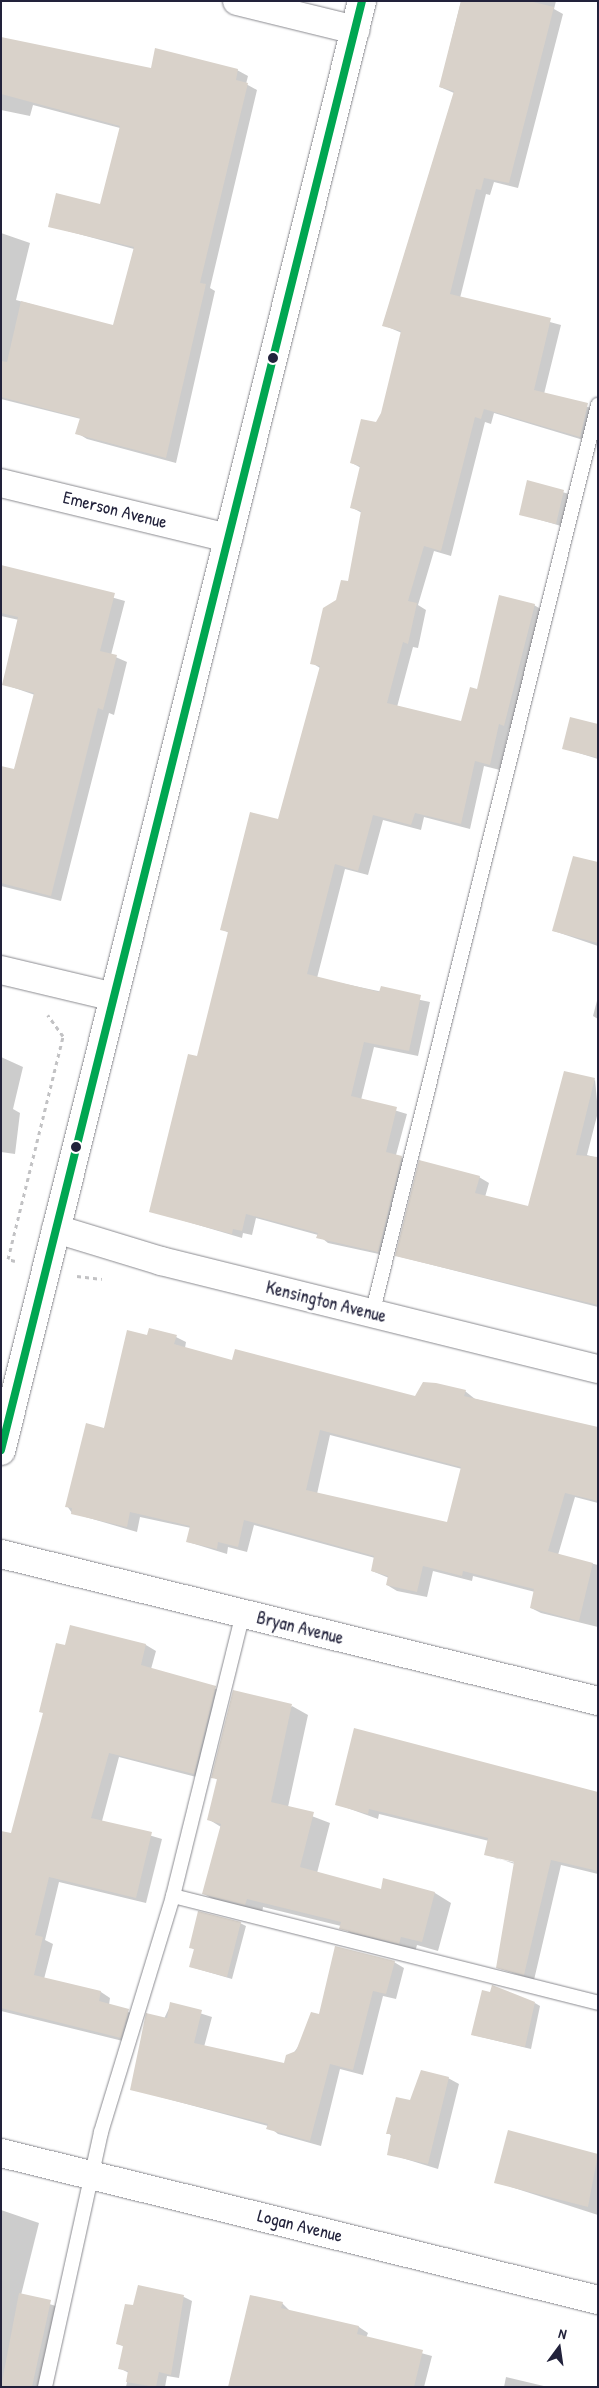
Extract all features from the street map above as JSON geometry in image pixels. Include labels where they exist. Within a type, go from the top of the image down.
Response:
[{"type":"street","points":[[237,1],[355,30]]},
{"type":"street","points":[[1,1451],[362,1]]},
{"type":"street","name":"Emerson Avenue","points":[[1,482],[228,538]]},
{"type":"street","points":[[1,970],[114,997]]},
{"type":"street","name":"Kensington Avenue","points":[[56,1230],[161,1261],[598,1370]]},
{"type":"street","name":"Bryan Avenue","points":[[1,1554],[598,1702]]},
{"type":"street","name":"Logan Avenue","points":[[1,2153],[598,2300]]},
{"type":"lane","points":[[372,1314],[598,405]]},
{"type":"lane","points":[[45,2387],[90,2175],[173,1896],[243,1614]]},
{"type":"lane","points":[[173,1896],[598,2003]]},
{"type":"path","points":[[8,1259],[63,1036]]},
{"type":"path","points":[[79,1277],[96,1281]]},
{"type":"building","points":[[461,1],[529,1],[554,7],[509,183],[484,178],[481,190],[476,189],[450,294],[551,318],[534,390],[588,403],[580,437],[484,409],[481,419],[475,417],[441,551],[424,546],[408,601],[417,603],[408,644],[403,642],[387,703],[461,721],[470,687],[477,689],[499,595],[535,604],[504,726],[499,724],[490,765],[475,761],[461,824],[415,813],[411,825],[373,815],[358,871],[335,864],[307,974],[379,992],[381,986],[421,995],[409,1051],[364,1042],[351,1096],[397,1107],[386,1152],[402,1156],[378,1252],[316,1238],[318,1233],[246,1214],[242,1231],[233,1229],[232,1234],[149,1212],[188,1054],[197,1056],[228,932],[220,930],[250,812],[278,819],[320,666],[310,664],[323,608],[336,600],[341,580],[348,581],[361,511],[350,508],[360,466],[350,463],[361,419],[376,422],[381,413],[401,331],[382,326],[454,91],[439,87]]},
{"type":"building","points":[[1,37],[151,68],[155,48],[238,69],[236,80],[248,83],[200,283],[206,284],[166,458],[75,434],[80,418],[1,397],[1,361],[7,362],[21,301],[113,325],[134,247],[48,227],[56,193],[100,204],[120,126],[1,94]]},
{"type":"building","points":[[527,480],[564,490],[556,524],[519,515]]},
{"type":"building","points":[[1,565],[115,593],[100,651],[117,655],[103,710],[98,708],[51,896],[1,883],[1,766],[14,769],[34,693],[2,685],[18,617],[1,613]]},
{"type":"building","points":[[570,717],[598,724],[598,758],[562,749]]},
{"type":"building","points":[[573,856],[598,862],[598,943],[552,931]]},
{"type":"building","points":[[564,1071],[595,1078],[576,1155],[598,1157],[598,1305],[395,1256],[419,1160],[480,1176],[475,1193],[528,1206]]},
{"type":"building","points":[[149,1328],[177,1335],[174,1344],[232,1360],[235,1349],[415,1396],[423,1382],[436,1383],[466,1390],[464,1396],[598,1427],[598,1501],[565,1493],[548,1551],[593,1563],[579,1621],[530,1608],[534,1589],[463,1571],[462,1576],[423,1566],[417,1592],[386,1585],[388,1576],[371,1571],[374,1556],[244,1520],[238,1547],[218,1542],[217,1549],[186,1542],[190,1526],[130,1512],[127,1527],[71,1514],[72,1508],[65,1507],[86,1423],[104,1428],[127,1330],[147,1335]],"holes":[[[320,1430],[461,1467],[447,1522],[306,1490]]]},
{"type":"building","points":[[70,1625],[146,1644],[141,1665],[216,1686],[194,1774],[109,1753],[91,1818],[152,1832],[136,1898],[49,1877],[35,1935],[43,1937],[34,1975],[101,1991],[99,2001],[129,2009],[121,2038],[1,2008],[1,1831],[11,1833],[43,1713],[39,1712],[56,1643],[65,1645]]},
{"type":"building","points":[[233,1690],[292,1704],[271,1802],[314,1812],[300,1867],[381,1889],[383,1878],[435,1892],[422,1942],[401,1937],[399,1944],[339,1929],[341,1922],[247,1899],[245,1905],[202,1894],[221,1824],[207,1820],[217,1779],[211,1778]]},
{"type":"building","points":[[354,1728],[598,1792],[598,1871],[551,1860],[524,1975],[496,1968],[514,1862],[484,1855],[488,1838],[369,1809],[368,1814],[335,1805]]},
{"type":"building","points":[[198,1911],[241,1922],[227,1977],[189,1967],[194,1949],[189,1948]]},
{"type":"building","points":[[335,1946],[395,1961],[386,1994],[373,1991],[353,2070],[330,2064],[310,2141],[266,2129],[268,2124],[130,2090],[146,2013],[167,2018],[170,2002],[202,2010],[194,2043],[284,2063],[286,2055],[296,2051],[311,2012],[319,2014]]},
{"type":"building","points":[[492,1985],[535,2002],[525,2047],[471,2035],[482,1990],[490,1992]]},
{"type":"building","points":[[421,2070],[449,2077],[428,2164],[387,2155],[391,2134],[386,2134],[396,2097],[410,2100]]},
{"type":"building","points":[[508,2130],[598,2154],[588,2207],[494,2183]]},
{"type":"building","points":[[138,2285],[184,2295],[171,2375],[159,2372],[156,2387],[126,2382],[128,2371],[118,2369],[123,2346],[116,2344],[125,2304],[133,2305]]},
{"type":"building","points":[[19,2293],[51,2300],[32,2387],[1,2387]]},
{"type":"building","points":[[250,2295],[283,2302],[281,2308],[359,2326],[357,2334],[423,2350],[414,2387],[228,2387]]},
{"type":"transit line","points":[[1,1450],[362,1]]}]
